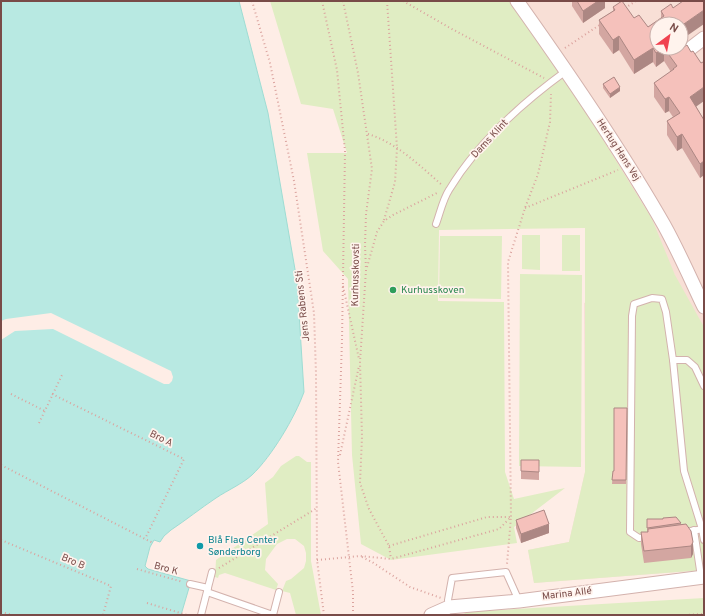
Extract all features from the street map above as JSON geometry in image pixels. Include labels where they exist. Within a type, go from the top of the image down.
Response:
[{"type":"street","name":"Hertug Hans Vej","points":[[517,1],[555,54],[629,166],[664,226],[704,307]]},
{"type":"street","points":[[689,49],[704,38]]},
{"type":"street","name":"Marina Allé","points":[[430,615],[448,604],[519,601],[702,577]]},
{"type":"lane","name":"Dams Klint","points":[[436,224],[448,190],[473,156],[504,122],[566,71]]},
{"type":"lane","points":[[653,536],[639,538],[630,532],[632,316],[634,304],[652,298],[662,299],[666,312],[673,360],[684,471],[703,529],[704,540]]},
{"type":"lane","points":[[673,360],[687,360],[695,367],[704,386]]},
{"type":"lane","points":[[680,532],[703,529]]},
{"type":"lane","points":[[694,530],[702,577]]},
{"type":"lane","points":[[201,615],[212,572]]},
{"type":"lane","points":[[448,604],[452,578],[506,572],[519,601]]},
{"type":"lane","points":[[190,584],[272,615],[279,592]]},
{"type":"path","name":"Jens Rabens Sti","points":[[252,1],[270,63],[294,181],[314,314],[316,374],[317,560],[324,615]]},
{"type":"path","points":[[322,1],[337,70],[345,151],[342,340],[338,462],[353,592],[353,615]]},
{"type":"path","name":"Kurhusskovsti","points":[[343,1],[358,73],[372,169],[366,214],[366,270],[360,362],[362,437],[360,483],[369,509],[389,546],[391,559]]},
{"type":"path","points":[[366,270],[377,232],[384,221],[395,182],[397,148],[387,1]]},
{"type":"path","points":[[403,1],[551,82],[550,122],[538,174],[525,208],[508,262],[511,517],[506,572]]},
{"type":"path","points":[[623,9],[636,1]]},
{"type":"path","points":[[555,54],[605,22]]},
{"type":"path","points":[[368,134],[378,137],[397,148],[448,190]]},
{"type":"path","points":[[525,208],[629,166]]},
{"type":"path","points":[[384,221],[436,192],[448,190]]},
{"type":"path","points":[[338,462],[360,362],[342,280]]},
{"type":"path","points":[[39,423],[62,375]]},
{"type":"path","points":[[11,394],[44,411]]},
{"type":"path","name":"Bro A","points":[[52,394],[184,459],[145,539]]},
{"type":"path","points":[[1,465],[152,543]]},
{"type":"path","points":[[212,572],[317,508]]},
{"type":"path","points":[[389,546],[487,517],[511,517]]},
{"type":"path","points":[[317,560],[360,556],[391,559],[499,529],[511,517]]},
{"type":"path","name":"Bro B","points":[[1,540],[111,586],[103,615]]},
{"type":"path","points":[[360,556],[372,562],[410,588],[448,604]]},
{"type":"path","name":"Bro K","points":[[137,569],[190,584]]},
{"type":"path","points":[[147,603],[187,615]]},
{"type":"path","points":[[1,612],[13,615]]},
{"type":"path","points":[[685,615],[704,614]]},
{"type":"shaded area","points":[[509,1],[704,1],[704,570],[534,583],[528,550],[569,542],[585,472],[584,303],[675,275]]},
{"type":"green space","name":"Kurhusskoven","points":[[270,1],[509,1],[589,117],[652,219],[675,275],[704,327],[704,570],[534,583],[528,550],[569,542],[585,472],[585,228],[439,230],[438,301],[504,302],[505,472],[514,499],[565,488],[514,527],[517,543],[391,560],[361,544],[352,455],[348,279],[323,251],[307,153],[347,153],[333,109],[301,104]]},
{"type":"green space","points":[[522,235],[540,235],[540,270],[522,269]]},
{"type":"green space","points":[[562,235],[580,235],[580,271],[562,271]]},
{"type":"green space","points":[[440,236],[502,236],[501,299],[439,298]]},
{"type":"green space","points":[[520,274],[582,275],[581,467],[519,466]]},
{"type":"green space","points":[[296,456],[299,456],[307,462],[311,462],[311,561],[321,615],[296,615],[290,593],[282,591],[286,581],[291,579],[304,568],[306,561],[304,546],[295,539],[287,539],[277,544],[266,559],[265,570],[278,584],[276,590],[225,573],[219,575],[218,578],[215,577],[216,560],[268,524],[265,483],[273,477],[281,466]]},
{"type":"green space","points":[[704,598],[704,615],[462,615],[467,612]]},
{"type":"water","points":[[1,1],[239,1],[268,113],[297,281],[304,392],[295,413],[282,436],[260,467],[248,478],[216,498],[171,530],[160,542],[154,540],[150,547],[145,566],[148,569],[191,581],[181,615],[1,615]]},
{"type":"pier","points":[[51,313],[171,371],[173,377],[172,381],[169,384],[164,384],[53,329],[15,331],[1,340],[1,321]]},
{"type":"building","points":[[577,1],[598,1],[583,11]]},
{"type":"building","points":[[622,1],[634,18],[639,15],[648,27],[649,26],[649,51],[634,60],[619,36],[613,40],[599,20],[615,10],[613,7]]},
{"type":"building","points":[[683,1],[704,1],[704,10],[689,20],[689,16],[664,16],[661,11],[671,4],[673,8]]},
{"type":"building","points":[[689,48],[691,52],[693,51],[701,63],[704,63],[704,87],[690,97],[704,120],[704,161],[700,164],[682,134],[677,137],[667,121],[680,113],[669,97],[665,99],[654,83],[677,66],[670,56],[689,56]]},
{"type":"building","points":[[614,77],[620,87],[610,94],[603,84]]},
{"type":"building","points":[[614,408],[627,408],[626,480],[612,480],[614,471]]},
{"type":"building","points":[[521,460],[539,460],[539,472],[521,471]]},
{"type":"building","points":[[544,510],[549,524],[521,534],[516,520]]},
{"type":"building","points":[[676,517],[681,523],[647,528],[647,519]]},
{"type":"building","points":[[686,524],[691,531],[693,542],[691,546],[644,551],[641,532],[648,532],[648,529]]},
{"type":"place","name":"Kurhusskoven","points":[[393,290]]},
{"type":"place","name":"Blå Flag Center Sønderborg","points":[[200,546]]}]
